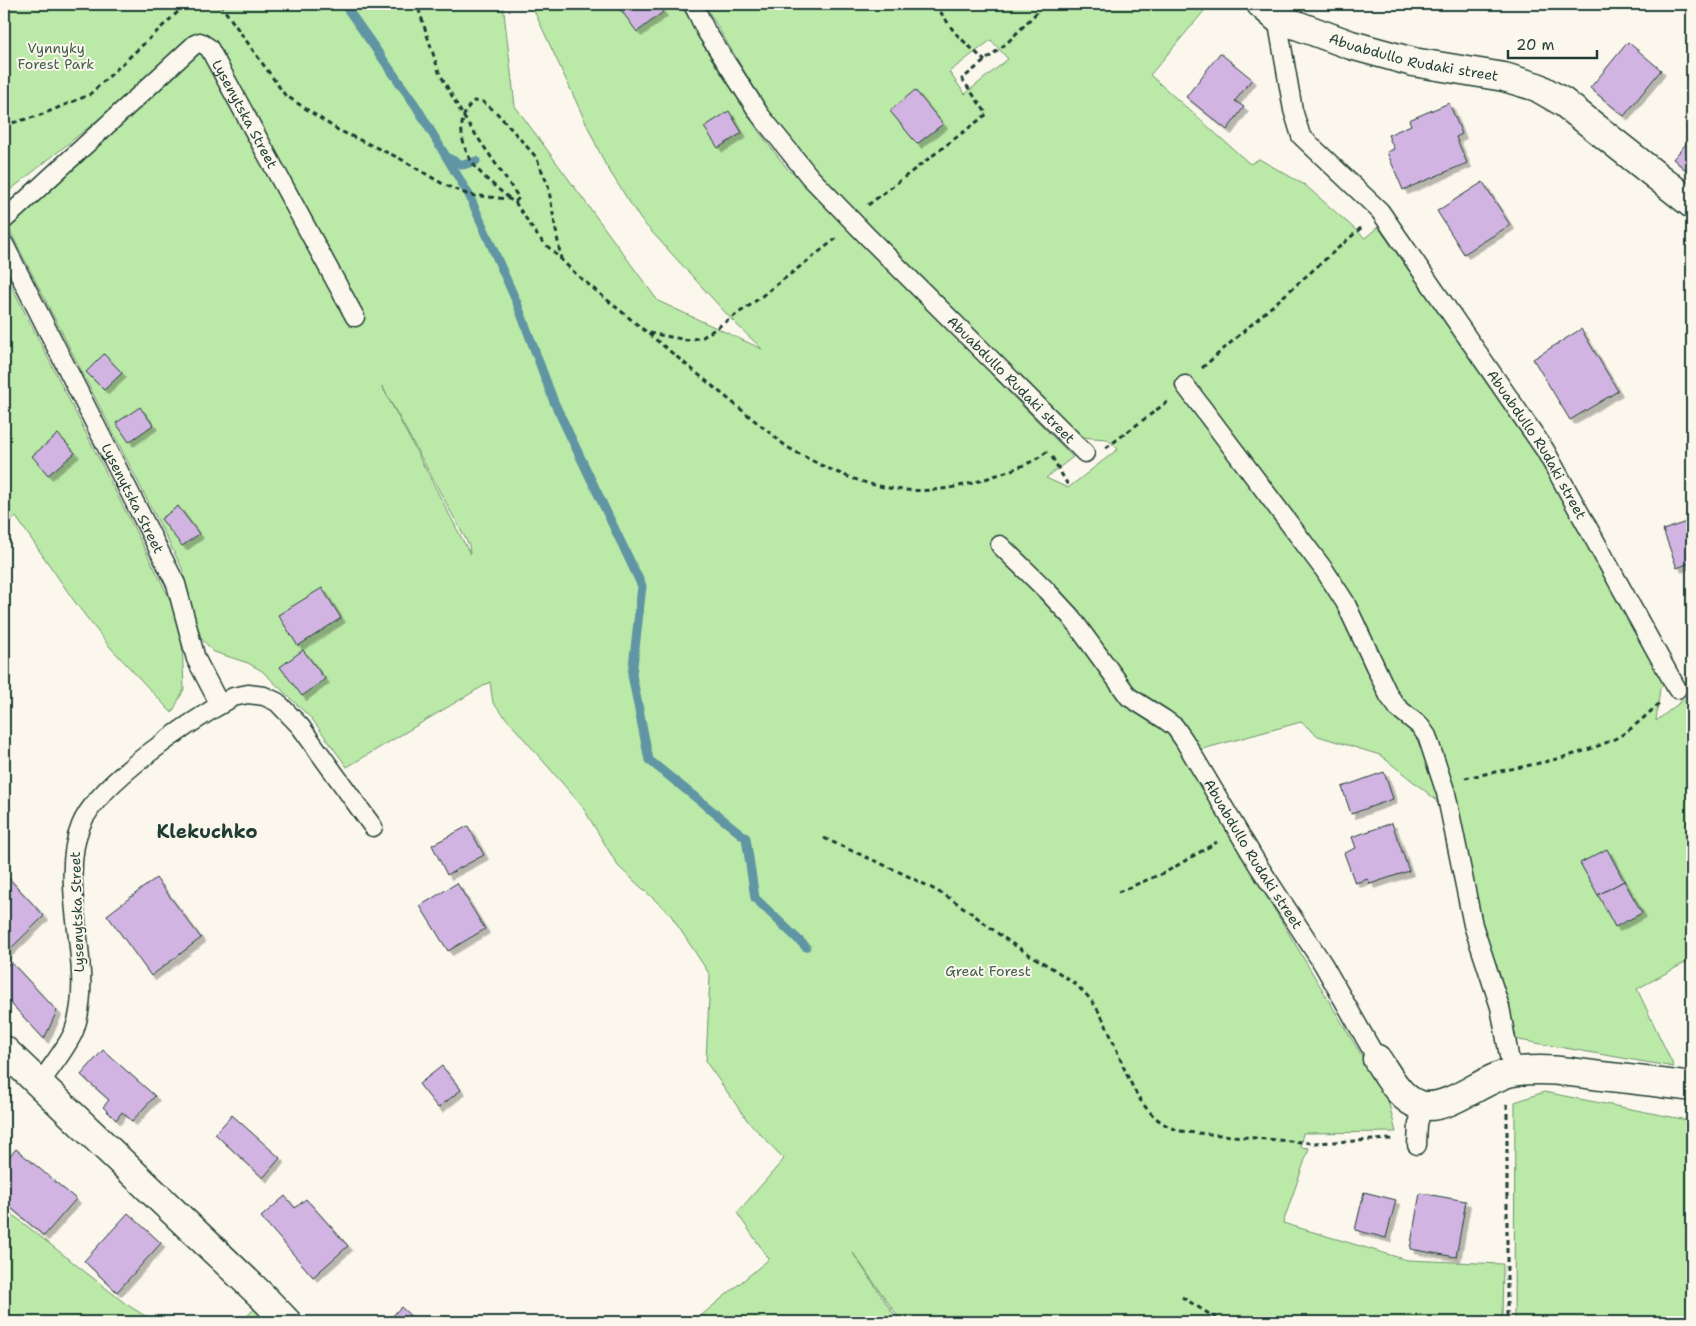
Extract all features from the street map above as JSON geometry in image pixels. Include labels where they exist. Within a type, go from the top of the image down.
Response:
[{"type":"street","name":"Abuabdullo Rudaki street","points":[[1269,11],[1351,45],[1413,62],[1504,77],[1537,87],[1563,102],[1692,204]]},
{"type":"street","points":[[4,1050],[38,1085],[262,1296],[287,1322]]},
{"type":"street","name":"Abuabdullo Rudaki street","points":[[1378,1059],[1398,1090],[1410,1100],[1424,1106]]},
{"type":"street","points":[[1424,1106],[1440,1104],[1509,1073],[1567,1071],[1692,1087]]},
{"type":"lane","name":"Abuabdullo Rudaki street","points":[[693,4],[706,31],[760,115],[810,177],[1086,454]]},
{"type":"lane","name":"Abuabdullo Rudaki street","points":[[1269,11],[1293,110],[1302,136],[1380,211],[1545,450],[1677,689]]},
{"type":"lane","name":"Lysenytska Street","points":[[4,220],[195,44],[200,42],[209,48],[355,317]]},
{"type":"lane","name":"Lysenytska Street","points":[[4,244],[176,584],[196,659],[220,705]]},
{"type":"lane","points":[[1185,385],[1325,571],[1345,602],[1389,696],[1398,708],[1420,726],[1427,736],[1442,783],[1473,925],[1500,1007],[1509,1073]]},
{"type":"lane","name":"Abuabdullo Rudaki street","points":[[1000,545],[1071,617],[1129,697],[1175,727],[1237,830],[1323,964],[1378,1059]]},
{"type":"lane","name":"Lysenytska Street","points":[[38,1085],[74,1032],[80,1006],[74,873],[75,846],[82,824],[98,799],[135,764],[233,697],[248,694],[264,696],[277,702],[300,726],[373,827]]},
{"type":"lane","points":[[1410,1142],[1424,1106]]},
{"type":"path","points":[[4,125],[38,116],[89,95],[181,9],[220,4],[285,95],[338,130],[399,158],[443,184],[469,195],[509,199]]},
{"type":"path","points":[[416,4],[439,72],[463,116],[512,186],[519,198],[515,202]]},
{"type":"path","points":[[935,4],[955,33],[985,61]]},
{"type":"path","points":[[649,333],[686,340],[703,337],[749,306],[987,114],[962,79],[1008,42],[1045,4]]},
{"type":"path","points":[[561,260],[548,185],[536,157],[496,112],[483,102],[474,101],[466,107],[463,116],[461,128],[464,146],[472,162],[509,199],[515,202],[539,238],[561,260],[787,447],[823,468],[867,484],[903,492],[964,487],[1035,461],[1051,448],[1053,462],[1069,487]]},
{"type":"path","name":"Abuabdullo Rudaki street","points":[[1086,454],[1101,452],[1155,413],[1258,317],[1380,211]]},
{"type":"path","points":[[1442,783],[1560,758],[1611,740],[1627,731],[1677,689]]},
{"type":"path","points":[[1118,892],[1166,872],[1237,830]]},
{"type":"path","points":[[824,838],[947,896],[1006,940],[1084,992],[1101,1016],[1143,1106],[1163,1124],[1186,1132],[1313,1143],[1410,1142]]},
{"type":"path","points":[[1508,1322],[1509,1073]]},
{"type":"path","points":[[1182,1297],[1222,1322]]},
{"type":"green space","points":[[4,4],[503,4],[515,106],[658,301],[762,349],[733,321],[641,220],[605,164],[531,4],[680,4],[759,132],[790,172],[808,162],[768,111],[704,4],[1210,4],[1150,75],[1250,164],[1259,159],[1305,185],[1365,238],[1378,227],[1538,453],[1666,683],[1660,688],[1656,721],[1692,693],[1692,959],[1637,989],[1674,1067],[1513,1039],[1500,974],[1483,933],[1467,855],[1435,799],[1380,755],[1318,736],[1301,722],[1199,750],[1170,734],[1388,1100],[1396,1132],[1303,1133],[1300,1147],[1309,1148],[1283,1223],[1407,1260],[1503,1264],[1502,1322],[902,1322],[853,1253],[899,1322],[699,1322],[697,1319],[769,1259],[737,1213],[784,1159],[747,1120],[706,1062],[710,975],[670,914],[618,866],[582,806],[493,703],[490,682],[347,767],[312,719],[262,671],[248,663],[214,652],[199,636],[182,568],[10,231],[9,225],[200,48],[350,327],[363,317],[239,84],[208,35],[189,40],[114,107],[4,195]],"holes":[[[991,40],[1008,59],[965,94],[949,72]],[[991,374],[1038,398],[1079,437],[1107,439],[1118,449],[1068,488],[1046,478],[1073,457]],[[382,386],[469,545],[470,554]]]},
{"type":"green space","points":[[4,271],[178,615],[182,641],[184,689],[172,713],[109,646],[77,605],[16,517],[4,526]]},
{"type":"green space","points":[[1544,1092],[1692,1121],[1692,1322],[1514,1322],[1515,1102]]},
{"type":"green space","points":[[4,1208],[126,1304],[155,1322],[4,1322]]},
{"type":"green space","points":[[254,1309],[266,1322],[241,1322]]},
{"type":"building","points":[[621,4],[657,4],[663,12],[637,32],[618,6]]},
{"type":"building","points":[[1628,42],[1661,70],[1624,116],[1590,88]]},
{"type":"building","points":[[1220,53],[1252,79],[1235,101],[1244,107],[1227,130],[1186,97]]},
{"type":"building","points":[[915,90],[943,124],[917,144],[890,111]]},
{"type":"building","points":[[1449,103],[1462,134],[1456,137],[1467,163],[1403,190],[1387,152],[1394,149],[1388,135],[1411,125],[1409,120]]},
{"type":"building","points":[[729,111],[742,133],[718,148],[704,127]]},
{"type":"building","points":[[1692,137],[1692,175],[1673,159]]},
{"type":"building","points":[[1483,182],[1510,225],[1464,254],[1437,211]]},
{"type":"building","points":[[1581,329],[1618,391],[1570,420],[1533,359]]},
{"type":"building","points":[[104,354],[122,373],[104,390],[86,372]]},
{"type":"building","points":[[140,407],[153,425],[129,442],[116,423]]},
{"type":"building","points":[[58,434],[75,453],[48,475],[32,456]]},
{"type":"building","points":[[178,506],[199,534],[182,546],[161,519]]},
{"type":"building","points":[[1692,520],[1692,562],[1677,568],[1663,530]]},
{"type":"building","points":[[322,588],[341,618],[298,646],[278,615]]},
{"type":"building","points":[[303,650],[325,679],[302,696],[280,667]]},
{"type":"building","points":[[1384,772],[1393,799],[1351,814],[1342,787]]},
{"type":"building","points":[[1392,823],[1409,871],[1370,884],[1368,879],[1355,883],[1344,853],[1356,848],[1352,837]]},
{"type":"building","points":[[468,826],[484,855],[447,875],[432,845]]},
{"type":"building","points":[[1607,849],[1624,881],[1598,895],[1580,863]]},
{"type":"building","points":[[4,873],[44,916],[4,955]]},
{"type":"building","points":[[156,878],[201,938],[151,976],[107,915]]},
{"type":"building","points":[[1624,881],[1642,913],[1615,927],[1598,895]]},
{"type":"building","points":[[457,883],[485,929],[448,951],[420,906]]},
{"type":"building","points":[[11,962],[57,1011],[44,1039],[4,996],[4,969]]},
{"type":"building","points":[[103,1050],[155,1096],[132,1121],[122,1112],[116,1120],[103,1107],[109,1100],[81,1075]]},
{"type":"building","points":[[442,1066],[461,1090],[438,1108],[419,1084]]},
{"type":"building","points":[[232,1115],[280,1158],[263,1178],[215,1134]]},
{"type":"building","points":[[16,1149],[76,1199],[44,1236],[4,1202],[4,1163]]},
{"type":"building","points":[[1364,1192],[1396,1200],[1386,1238],[1355,1230]]},
{"type":"building","points":[[1420,1193],[1466,1201],[1456,1257],[1410,1249]]},
{"type":"building","points":[[285,1196],[295,1208],[306,1199],[348,1246],[313,1277],[261,1217]]},
{"type":"building","points":[[128,1213],[161,1243],[117,1292],[84,1261]]},
{"type":"building","points":[[401,1307],[417,1322],[387,1322]]},
{"type":"waterway","points":[[344,4],[416,106],[469,195],[517,303],[554,402],[642,586],[632,675],[649,760],[746,838],[755,898],[806,947]]},
{"type":"waterway","points":[[448,158],[463,165],[476,161]]},
{"type":"district","name":"Klekuchko","points":[[207,831]]},
{"type":"park label","name":"Vynnyky Forest Park","points":[[56,56]]},
{"type":"park label","name":"Great Forest","points":[[988,971]]}]
